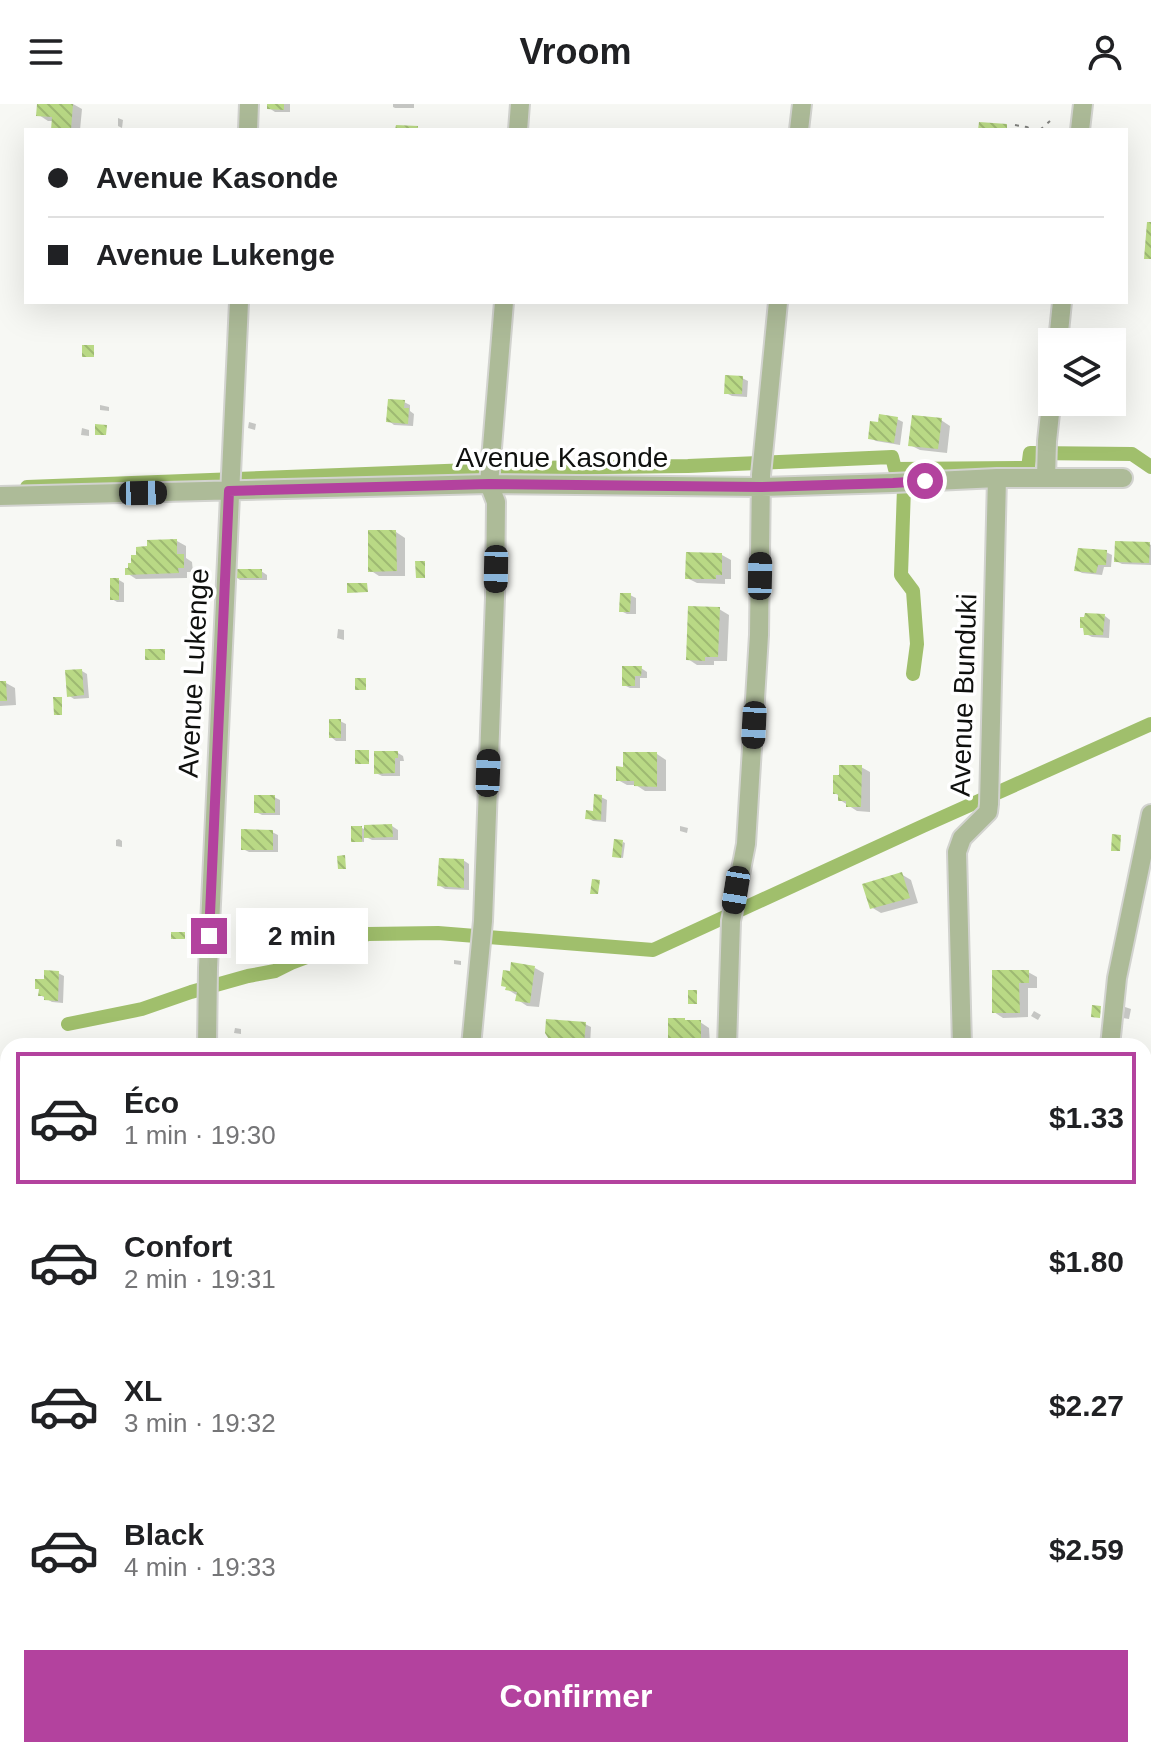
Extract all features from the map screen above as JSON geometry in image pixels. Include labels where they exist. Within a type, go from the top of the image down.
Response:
[{"type":"street","points":[[248,128],[249,104]]},
{"type":"street","points":[[518,128],[520,104]]},
{"type":"street","points":[[799,128],[802,104]]},
{"type":"street","points":[[1080,128],[1083,104]]},
{"type":"street","name":"Avenue Lukenge","points":[[207,1038],[239,304]]},
{"type":"street","points":[[472,1038],[483,921],[495,597],[496,502],[489,484],[504,304]]},
{"type":"street","points":[[727,1038],[731,921],[746,844],[758,650],[762,455],[778,304]]},
{"type":"street","points":[[1059,328],[1062,304]]},
{"type":"street","points":[[1046,471],[1050,416]]},
{"type":"street","name":"Avenue Kasonde","points":[[0,496],[489,484],[893,483],[997,478],[1046,471],[1123,478]]},
{"type":"street","name":"Avenue Bunduki","points":[[962,1038],[957,852],[962,838],[988,812],[997,478]]},
{"type":"street","points":[[1111,1038],[1117,978],[1151,814]]},
{"type":"path","points":[[1042,128],[1050,121]]},
{"type":"path","points":[[1015,125],[1029,128]]},
{"type":"building","points":[[37,104],[73,104],[71,128],[51,128],[52,117],[36,116]]},
{"type":"building","points":[[267,104],[284,104],[284,110],[267,109]]},
{"type":"building","points":[[979,122],[1007,124],[1007,128],[978,128]]},
{"type":"building","points":[[396,125],[418,126],[418,128],[395,128]]},
{"type":"building","points":[[1147,222],[1151,222],[1151,259],[1144,259]]},
{"type":"building","points":[[82,345],[94,345],[94,357],[82,357]]},
{"type":"building","points":[[725,375],[743,376],[742,394],[724,394]]},
{"type":"building","points":[[388,399],[405,400],[404,408],[409,408],[408,424],[386,422]]},
{"type":"building","points":[[879,414],[898,417],[894,443],[868,439],[870,421],[878,422]]},
{"type":"building","points":[[912,415],[942,418],[938,449],[908,446]]},
{"type":"building","points":[[95,424],[107,425],[106,435],[95,435]]},
{"type":"building","points":[[368,530],[396,530],[397,571],[368,572]]},
{"type":"building","points":[[177,539],[177,554],[184,554],[184,568],[178,568],[179,573],[125,575],[131,555],[136,555],[136,547],[147,546],[147,540]]},
{"type":"building","points":[[1115,541],[1150,542],[1149,563],[1114,562]]},
{"type":"building","points":[[1078,548],[1107,550],[1106,565],[1098,565],[1096,573],[1074,571]]},
{"type":"building","points":[[686,552],[722,553],[722,575],[716,575],[716,579],[685,579]]},
{"type":"building","points":[[415,561],[425,561],[425,578],[416,578]]},
{"type":"building","points":[[232,569],[262,569],[262,578],[232,578]]},
{"type":"building","points":[[110,578],[119,578],[119,600],[110,600]]},
{"type":"building","points":[[347,583],[367,583],[368,592],[347,593]]},
{"type":"building","points":[[620,593],[631,593],[630,612],[619,612]]},
{"type":"building","points":[[688,606],[720,607],[718,657],[705,657],[705,661],[686,660]]},
{"type":"building","points":[[1085,613],[1105,614],[1103,635],[1084,635],[1080,617],[1084,617]]},
{"type":"building","points":[[145,649],[165,649],[165,660],[145,660]]},
{"type":"building","points":[[622,666],[642,666],[641,676],[635,676],[635,686],[622,686]]},
{"type":"building","points":[[82,669],[84,695],[67,697],[65,670]]},
{"type":"building","points":[[355,678],[366,678],[366,690],[355,690]]},
{"type":"building","points":[[0,681],[6,681],[7,701],[0,701]]},
{"type":"building","points":[[53,697],[62,697],[62,715],[54,715]]},
{"type":"building","points":[[329,719],[341,719],[341,738],[329,738]]},
{"type":"building","points":[[355,750],[369,750],[369,764],[355,764]]},
{"type":"building","points":[[374,751],[398,751],[395,773],[374,774]]},
{"type":"building","points":[[623,752],[657,752],[657,787],[634,786],[634,781],[616,781],[616,766],[623,767]]},
{"type":"building","points":[[839,765],[862,765],[861,807],[846,807],[846,801],[838,801],[838,794],[833,794],[833,775],[839,775]]},
{"type":"building","points":[[594,794],[602,795],[601,820],[585,819],[586,810],[593,811]]},
{"type":"building","points":[[254,795],[275,795],[275,813],[254,813]]},
{"type":"building","points":[[392,824],[393,837],[364,838],[364,825]]},
{"type":"building","points":[[351,826],[362,826],[362,842],[351,842]]},
{"type":"building","points":[[241,829],[273,830],[273,850],[241,850]]},
{"type":"building","points":[[1112,834],[1121,835],[1120,851],[1111,851]]},
{"type":"building","points":[[614,839],[623,840],[621,858],[612,857]]},
{"type":"building","points":[[345,855],[346,869],[338,869],[337,856]]},
{"type":"building","points":[[439,858],[464,859],[464,888],[437,886]]},
{"type":"building","points":[[902,872],[910,898],[870,909],[862,884]]},
{"type":"building","points":[[592,879],[600,880],[598,894],[590,894]]},
{"type":"building","points":[[171,932],[185,932],[185,939],[171,939]]},
{"type":"building","points":[[511,962],[535,966],[530,1003],[515,1001],[517,992],[501,986],[503,970],[510,971]]},
{"type":"building","points":[[44,970],[59,971],[58,1001],[44,1000],[44,996],[38,996],[35,979],[44,979]]},
{"type":"building","points":[[992,970],[1029,970],[1029,983],[1019,983],[1020,1013],[992,1013]]},
{"type":"building","points":[[688,990],[697,990],[697,1004],[688,1004]]},
{"type":"building","points":[[1092,1005],[1101,1006],[1100,1018],[1091,1017]]},
{"type":"building","points":[[668,1018],[701,1020],[701,1038],[668,1038]]},
{"type":"building","points":[[546,1019],[586,1022],[584,1038],[548,1038],[545,1033]]},
{"type":"waterway","points":[[27,487],[892,457],[895,469],[1028,468],[1030,453],[1132,454],[1151,467]]},
{"type":"waterway","points":[[897,473],[904,488],[901,575],[913,591],[917,644],[913,674]]},
{"type":"waterway","points":[[68,1024],[142,1009],[191,992],[275,971],[368,934],[438,933],[653,950],[1151,724]]},
{"type":"route","points":[[209,936],[229,491],[489,484],[761,487],[925,481]]}]
